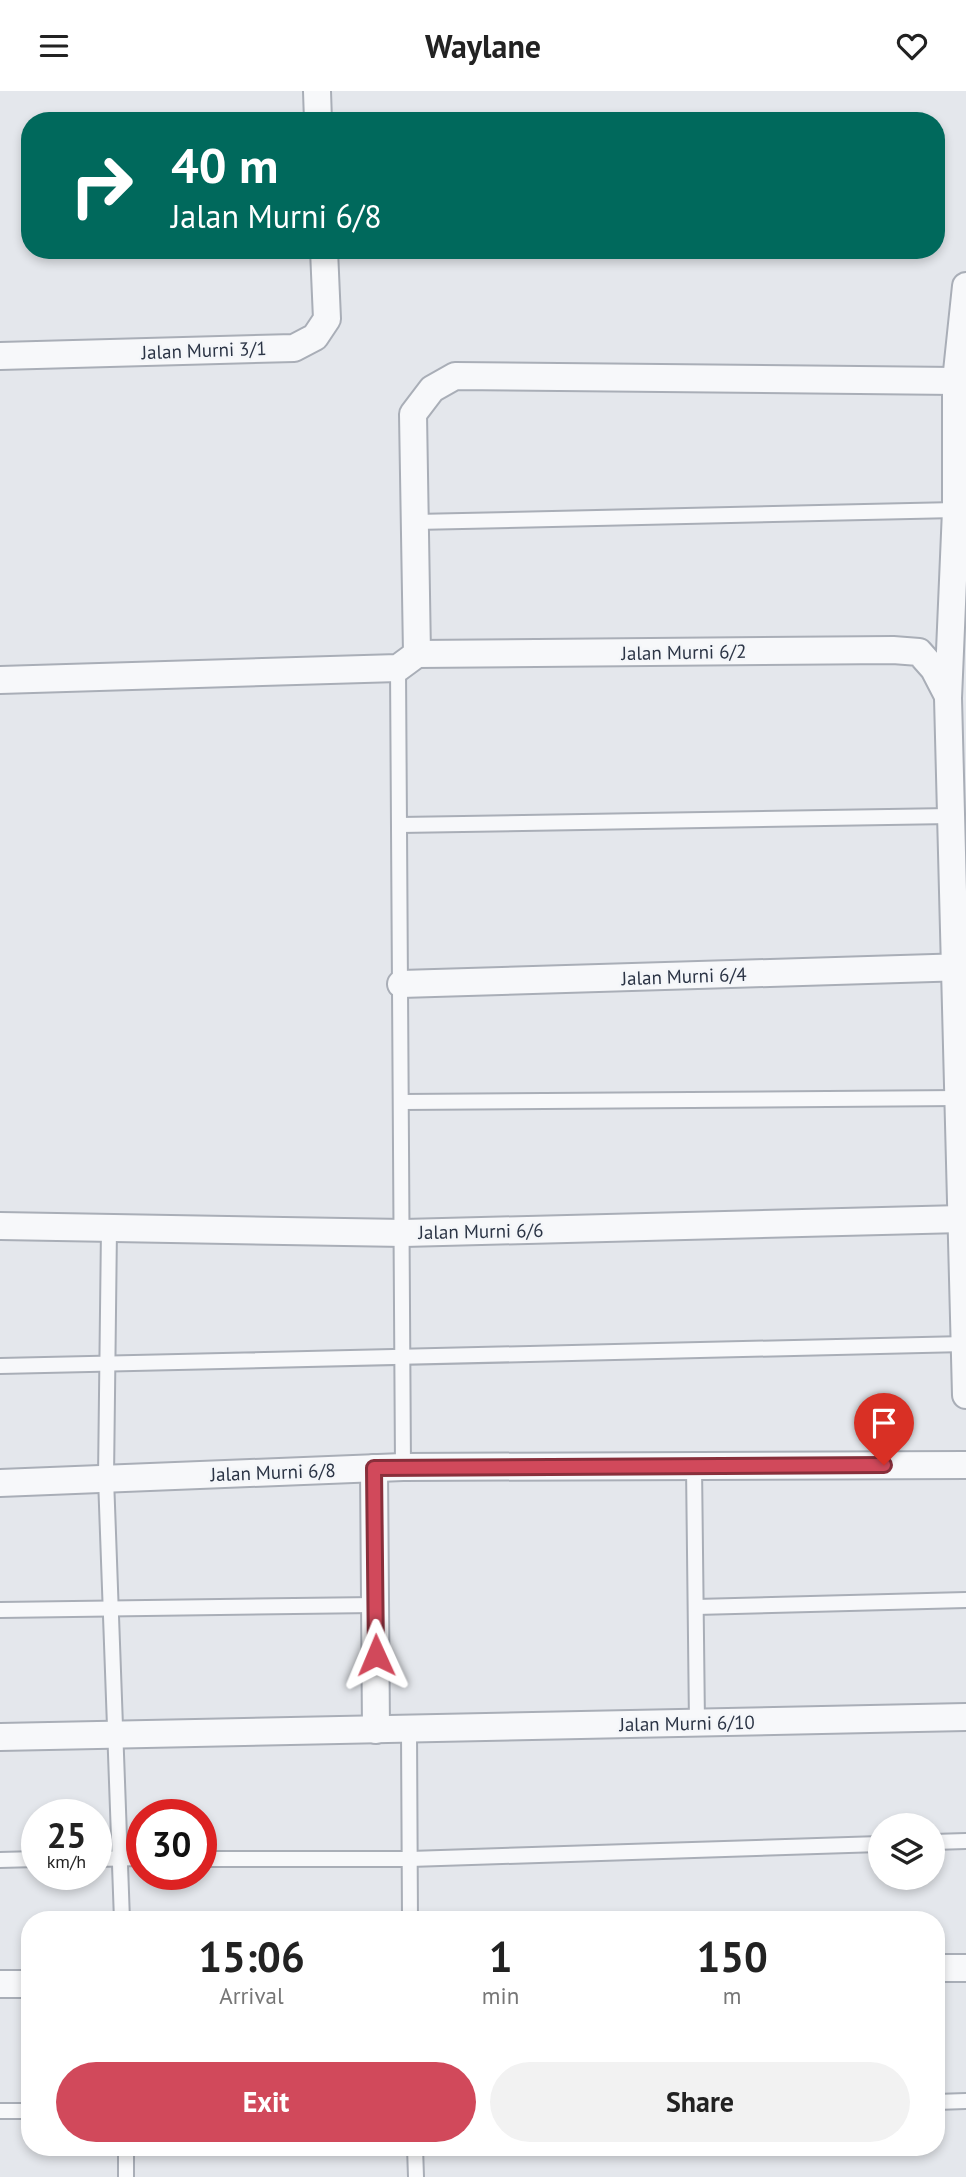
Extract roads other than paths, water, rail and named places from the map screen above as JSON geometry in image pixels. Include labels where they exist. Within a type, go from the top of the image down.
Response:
[{"type":"street","points":[[317,91],[318,112]]},
{"type":"street","name":"Jalan Murni 3/1","points":[[0,356],[294,348],[315,337],[327,319],[324,259]]},
{"type":"street","points":[[966,286],[956,381],[957,510],[948,698],[951,816],[960,967],[959,1098],[966,1395]]},
{"type":"street","points":[[0,680],[408,661],[415,522],[413,414],[432,389],[455,376],[956,381]]},
{"type":"street","name":"Jalan Murni 6/2","points":[[408,661],[919,652],[934,669],[948,698]]},
{"type":"street","name":"Jalan Murni 6/4","points":[[401,984],[960,967]]},
{"type":"street","name":"Jalan Murni 6/6","points":[[0,1226],[404,1233],[962,1219]]},
{"type":"street","name":"Jalan Murni 6/8","points":[[0,1483],[403,1467],[966,1465]]},
{"type":"street","points":[[374,1468],[376,1730]]},
{"type":"street","name":"Jalan Murni 6/10","points":[[0,1737],[966,1717]]},
{"type":"street","points":[[945,1968],[966,1968]]},
{"type":"street","points":[[0,1984],[21,1984]]},
{"type":"lane","points":[[415,522],[957,510]]},
{"type":"lane","points":[[403,1467],[400,825],[408,661]]},
{"type":"lane","points":[[400,825],[951,816]]},
{"type":"lane","points":[[402,1102],[959,1098]]},
{"type":"lane","points":[[109,1228],[106,1478],[122,1911]]},
{"type":"lane","points":[[0,1366],[965,1344]]},
{"type":"lane","points":[[694,1466],[697,1723]]},
{"type":"lane","points":[[696,1608],[966,1600]]},
{"type":"lane","points":[[0,1610],[375,1605]]},
{"type":"lane","points":[[409,1730],[411,1911]]},
{"type":"lane","points":[[945,1843],[966,1842]]},
{"type":"lane","points":[[217,1859],[410,1859],[868,1844]]},
{"type":"lane","points":[[0,1860],[21,1859]]},
{"type":"lane","points":[[112,1859],[126,1859]]},
{"type":"lane","points":[[945,2102],[966,2101]]},
{"type":"lane","points":[[0,2111],[21,2111]]},
{"type":"lane","points":[[125,2156],[126,2177]]},
{"type":"lane","points":[[415,2156],[416,2177]]}]
